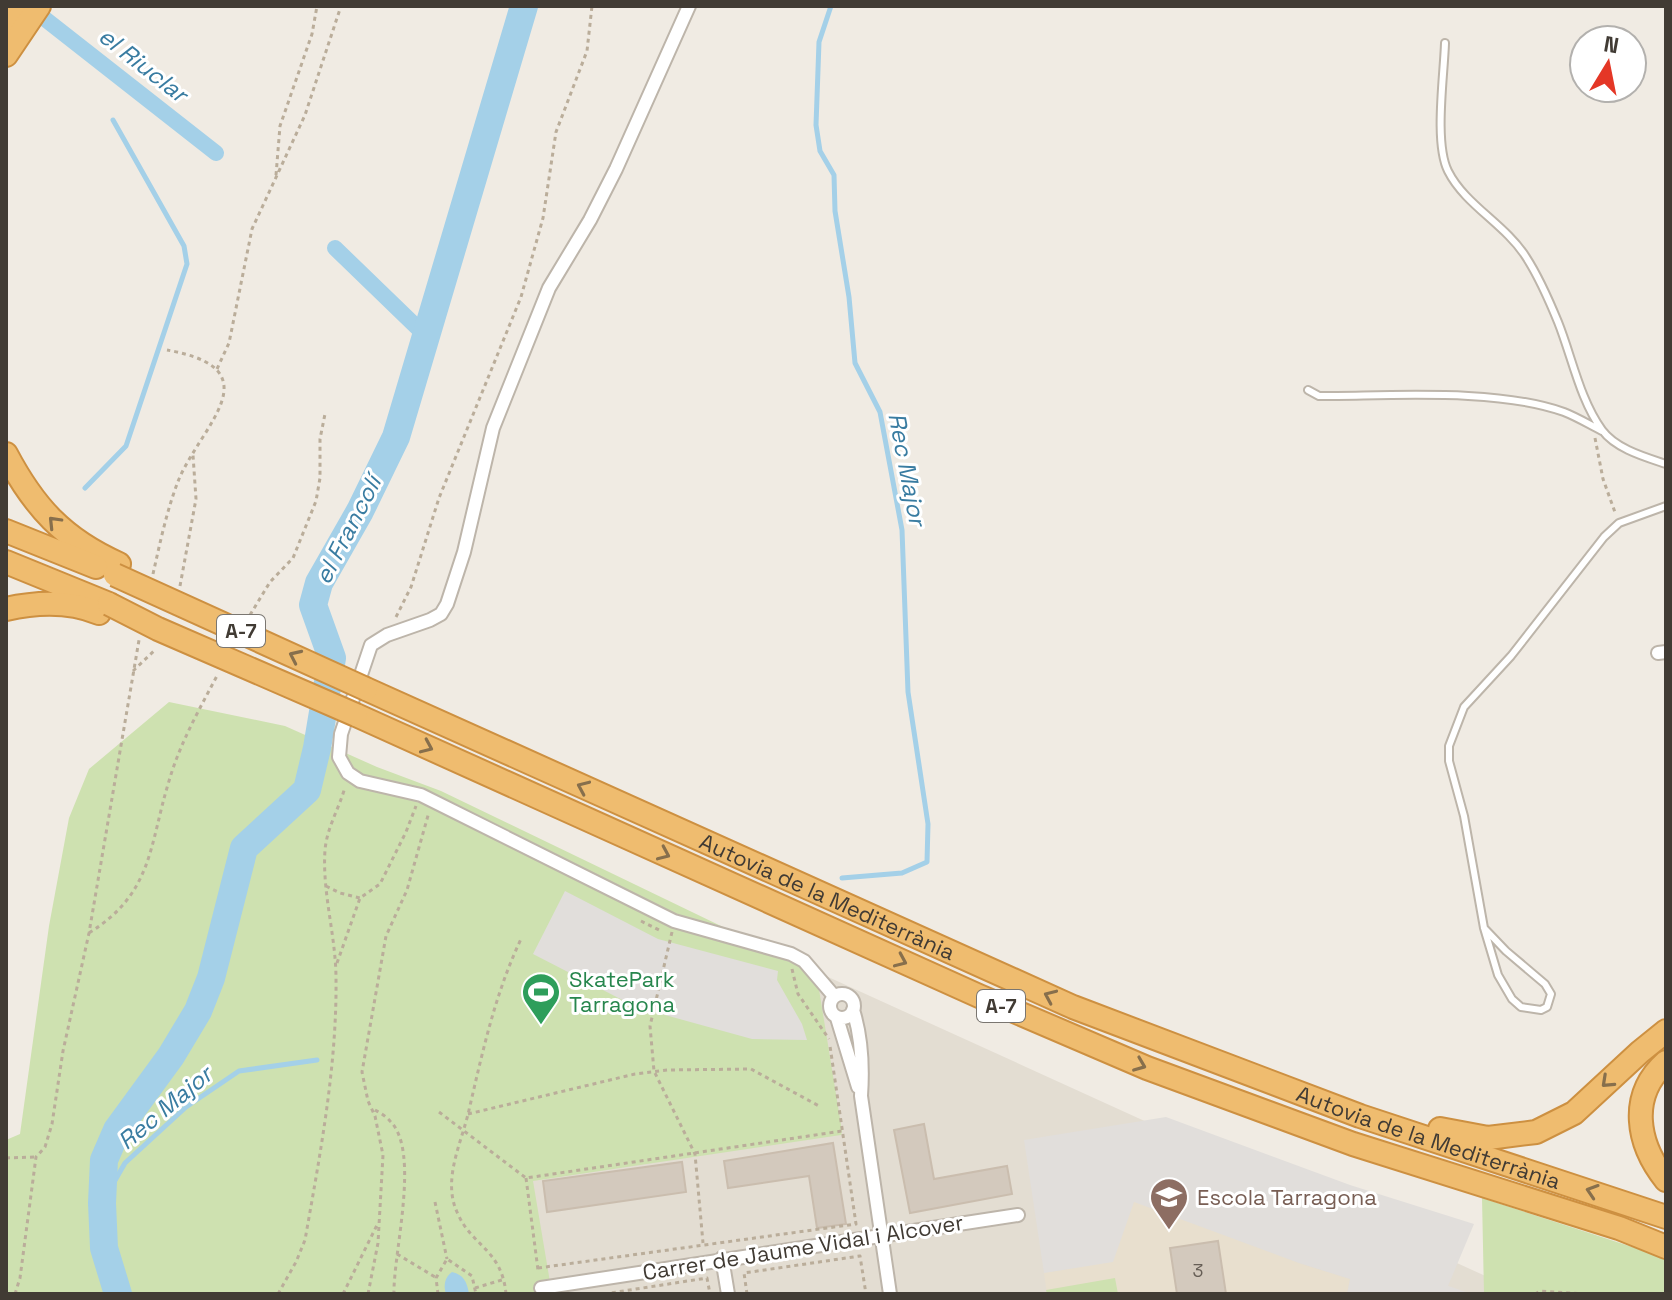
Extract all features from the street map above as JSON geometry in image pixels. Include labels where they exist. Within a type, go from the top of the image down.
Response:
[{"type":"highway","points":[[6,24],[19,6]]},
{"type":"highway","points":[[6,55],[39,6]]},
{"type":"highway","points":[[6,454],[30,494],[61,529],[117,570]]},
{"type":"highway","name":"Autovia de la Mediterrània","points":[[6,531],[117,570],[366,689],[1073,1007],[1360,1116],[1666,1217]]},
{"type":"highway","name":"Autovia de la Mediterrània","points":[[6,562],[153,632],[356,715],[964,990],[1147,1068],[1353,1144],[1619,1228],[1666,1247]]},
{"type":"highway","points":[[6,609],[57,604],[107,610]]},
{"type":"highway","points":[[1254,1075],[1364,1104],[1441,1129],[1488,1138],[1536,1132],[1574,1113],[1666,1031]]},
{"type":"highway","points":[[1666,1062],[1650,1080],[1641,1106],[1640,1121],[1648,1156],[1666,1180]]},
{"type":"street","points":[[689,6],[616,169],[549,288],[493,428],[464,552],[447,604],[441,614],[430,620],[378,638],[366,654],[341,734],[339,757],[348,773],[360,781],[421,795],[673,927],[791,954],[804,961],[834,996]]},
{"type":"street","points":[[834,996],[846,994],[854,1004],[850,1016],[837,1018]]},
{"type":"street","points":[[834,996],[829,1008],[837,1018],[861,1096]]},
{"type":"street","points":[[853,1010],[860,1041],[861,1096],[890,1294]]},
{"type":"street","name":"Carrer de Jaume Vidal i Alcover","points":[[541,1288],[1018,1215]]},
{"type":"street","points":[[722,1258],[728,1294]]},
{"type":"lane","points":[[1445,43],[1441,145],[1447,170],[1461,190],[1509,234],[1525,255],[1542,285],[1581,388],[1602,431]]},
{"type":"lane","points":[[1308,390],[1319,396],[1515,401],[1564,413],[1602,431],[1621,446],[1666,464]]},
{"type":"lane","points":[[1484,928],[1545,984],[1551,994],[1547,1007],[1541,1010],[1521,1007],[1505,991],[1484,928],[1464,816],[1449,761],[1449,746],[1455,727],[1464,707],[1511,656],[1604,537],[1619,523],[1666,506]]},
{"type":"path","points":[[276,179],[280,126],[312,34],[317,6]]},
{"type":"path","points":[[217,369],[229,343],[252,229],[305,115],[341,6]]},
{"type":"path","points":[[387,635],[411,587],[439,498],[521,297],[543,218],[556,132],[587,51],[592,6]]},
{"type":"path","points":[[151,581],[180,479],[222,407],[222,378],[217,369],[195,356],[167,350]]},
{"type":"path","points":[[249,617],[270,582],[293,558],[316,501],[320,478],[320,439],[325,414]]},
{"type":"path","points":[[1593,427],[1603,479],[1619,523]]},
{"type":"path","points":[[174,596],[196,499],[193,454]]},
{"type":"path","points":[[133,671],[155,652],[153,632]]},
{"type":"path","points":[[15,1294],[20,1278],[36,1157],[45,1147],[52,1124],[63,1051],[89,933],[133,671],[153,632]]},
{"type":"path","points":[[89,933],[108,921],[132,896],[147,867],[170,779],[190,727],[221,670]]},
{"type":"path","points":[[278,1294],[305,1240],[329,1083],[335,967],[325,849],[332,817],[348,773]]},
{"type":"path","points":[[335,967],[360,898],[380,884],[421,795]]},
{"type":"path","points":[[368,1294],[375,1265],[383,1155],[362,1072],[386,936],[407,890],[429,811]]},
{"type":"path","points":[[326,886],[360,898]]},
{"type":"path","points":[[630,915],[655,929],[673,927],[650,1026],[654,1071],[695,1154],[703,1243]]},
{"type":"path","points":[[506,1294],[505,1279],[498,1262],[466,1227],[456,1210],[452,1176],[490,1018],[521,939]]},
{"type":"path","points":[[538,1268],[856,1224],[829,1039],[798,994],[792,967]]},
{"type":"path","points":[[468,1114],[654,1071],[751,1069],[819,1106]]},
{"type":"path","points":[[372,1109],[392,1122],[402,1145],[403,1213],[394,1294]]},
{"type":"path","points":[[439,1112],[526,1178],[541,1288]]},
{"type":"path","points":[[526,1178],[842,1131]]},
{"type":"path","points":[[6,1158],[36,1157]]},
{"type":"path","points":[[435,1202],[447,1259],[436,1278],[438,1294]]},
{"type":"path","points":[[343,1294],[379,1222]]},
{"type":"path","points":[[397,1254],[436,1278]]},
{"type":"path","points":[[747,1294],[744,1273],[860,1256],[866,1294]]},
{"type":"path","points":[[447,1259],[472,1276],[476,1294]]},
{"type":"path","points":[[604,1294],[707,1278],[710,1294]]},
{"type":"path","points":[[475,1288],[505,1279]]},
{"type":"path","points":[[1535,1294],[1540,1291],[1584,1294]]},
{"type":"shaded area","points":[[565,891],[658,939],[778,971],[777,980],[802,1024],[807,1040],[752,1039],[636,1007],[533,954]]},
{"type":"shaded area","points":[[804,966],[1525,1294],[373,1294]]},
{"type":"shaded area","points":[[1166,1117],[1350,1185],[1474,1224],[1448,1286],[1472,1294],[1347,1294],[1350,1279],[1134,1202],[1113,1262],[1044,1273],[1024,1140]]},
{"type":"shaded area","name":"Escola Tarragona","points":[[1134,1201],[1350,1279],[1347,1294],[1047,1294],[1044,1273],[1113,1261]]},
{"type":"green space","points":[[169,702],[285,726],[377,767],[441,791],[804,966],[817,977],[841,1135],[533,1181],[552,1294],[6,1294],[6,1140],[20,1134],[49,926],[69,818],[89,769]]},
{"type":"green space","points":[[1482,1198],[1666,1258],[1666,1294],[1484,1294]]},
{"type":"green space","points":[[1115,1278],[1118,1294],[1047,1294],[1046,1290]]},
{"type":"water","points":[[452,1272],[464,1280],[469,1294],[446,1294],[445,1282]]},
{"type":"building","points":[[924,1124],[934,1179],[1007,1166],[1012,1194],[910,1213],[894,1130]]},
{"type":"building","points":[[833,1143],[846,1224],[817,1228],[809,1176],[728,1188],[724,1161]]},
{"type":"building","points":[[682,1162],[686,1192],[547,1212],[543,1181]]},
{"type":"building","points":[[1218,1241],[1226,1294],[1177,1294],[1170,1248]]},
{"type":"waterway","name":"el Francolí","points":[[118,1294],[104,1248],[104,1160],[117,1130],[171,1056],[198,1011],[211,978],[244,848],[307,790],[332,658],[313,605],[319,583],[360,511],[396,437],[524,6]]},
{"type":"waterway","name":"Rec Major","points":[[831,6],[819,42],[816,125],[820,151],[834,175],[835,211],[849,297],[855,363],[880,412],[902,530],[908,692],[928,824],[927,862],[902,873],[842,878]]},
{"type":"waterway","name":"el Riuclar","points":[[40,15],[216,153]]},
{"type":"waterway","points":[[85,488],[126,446],[187,264],[184,246],[113,120]]},
{"type":"waterway","name":"el Riuclar","points":[[335,248],[427,337]]},
{"type":"waterway","name":"Rec Major","points":[[102,1203],[125,1163],[186,1107],[239,1071],[317,1060]]},
{"type":"place","name":"SkatePark Tarragona","points":[[541,1026]]},
{"type":"place","name":"Escola Tarragona","points":[[1169,1231]]}]
